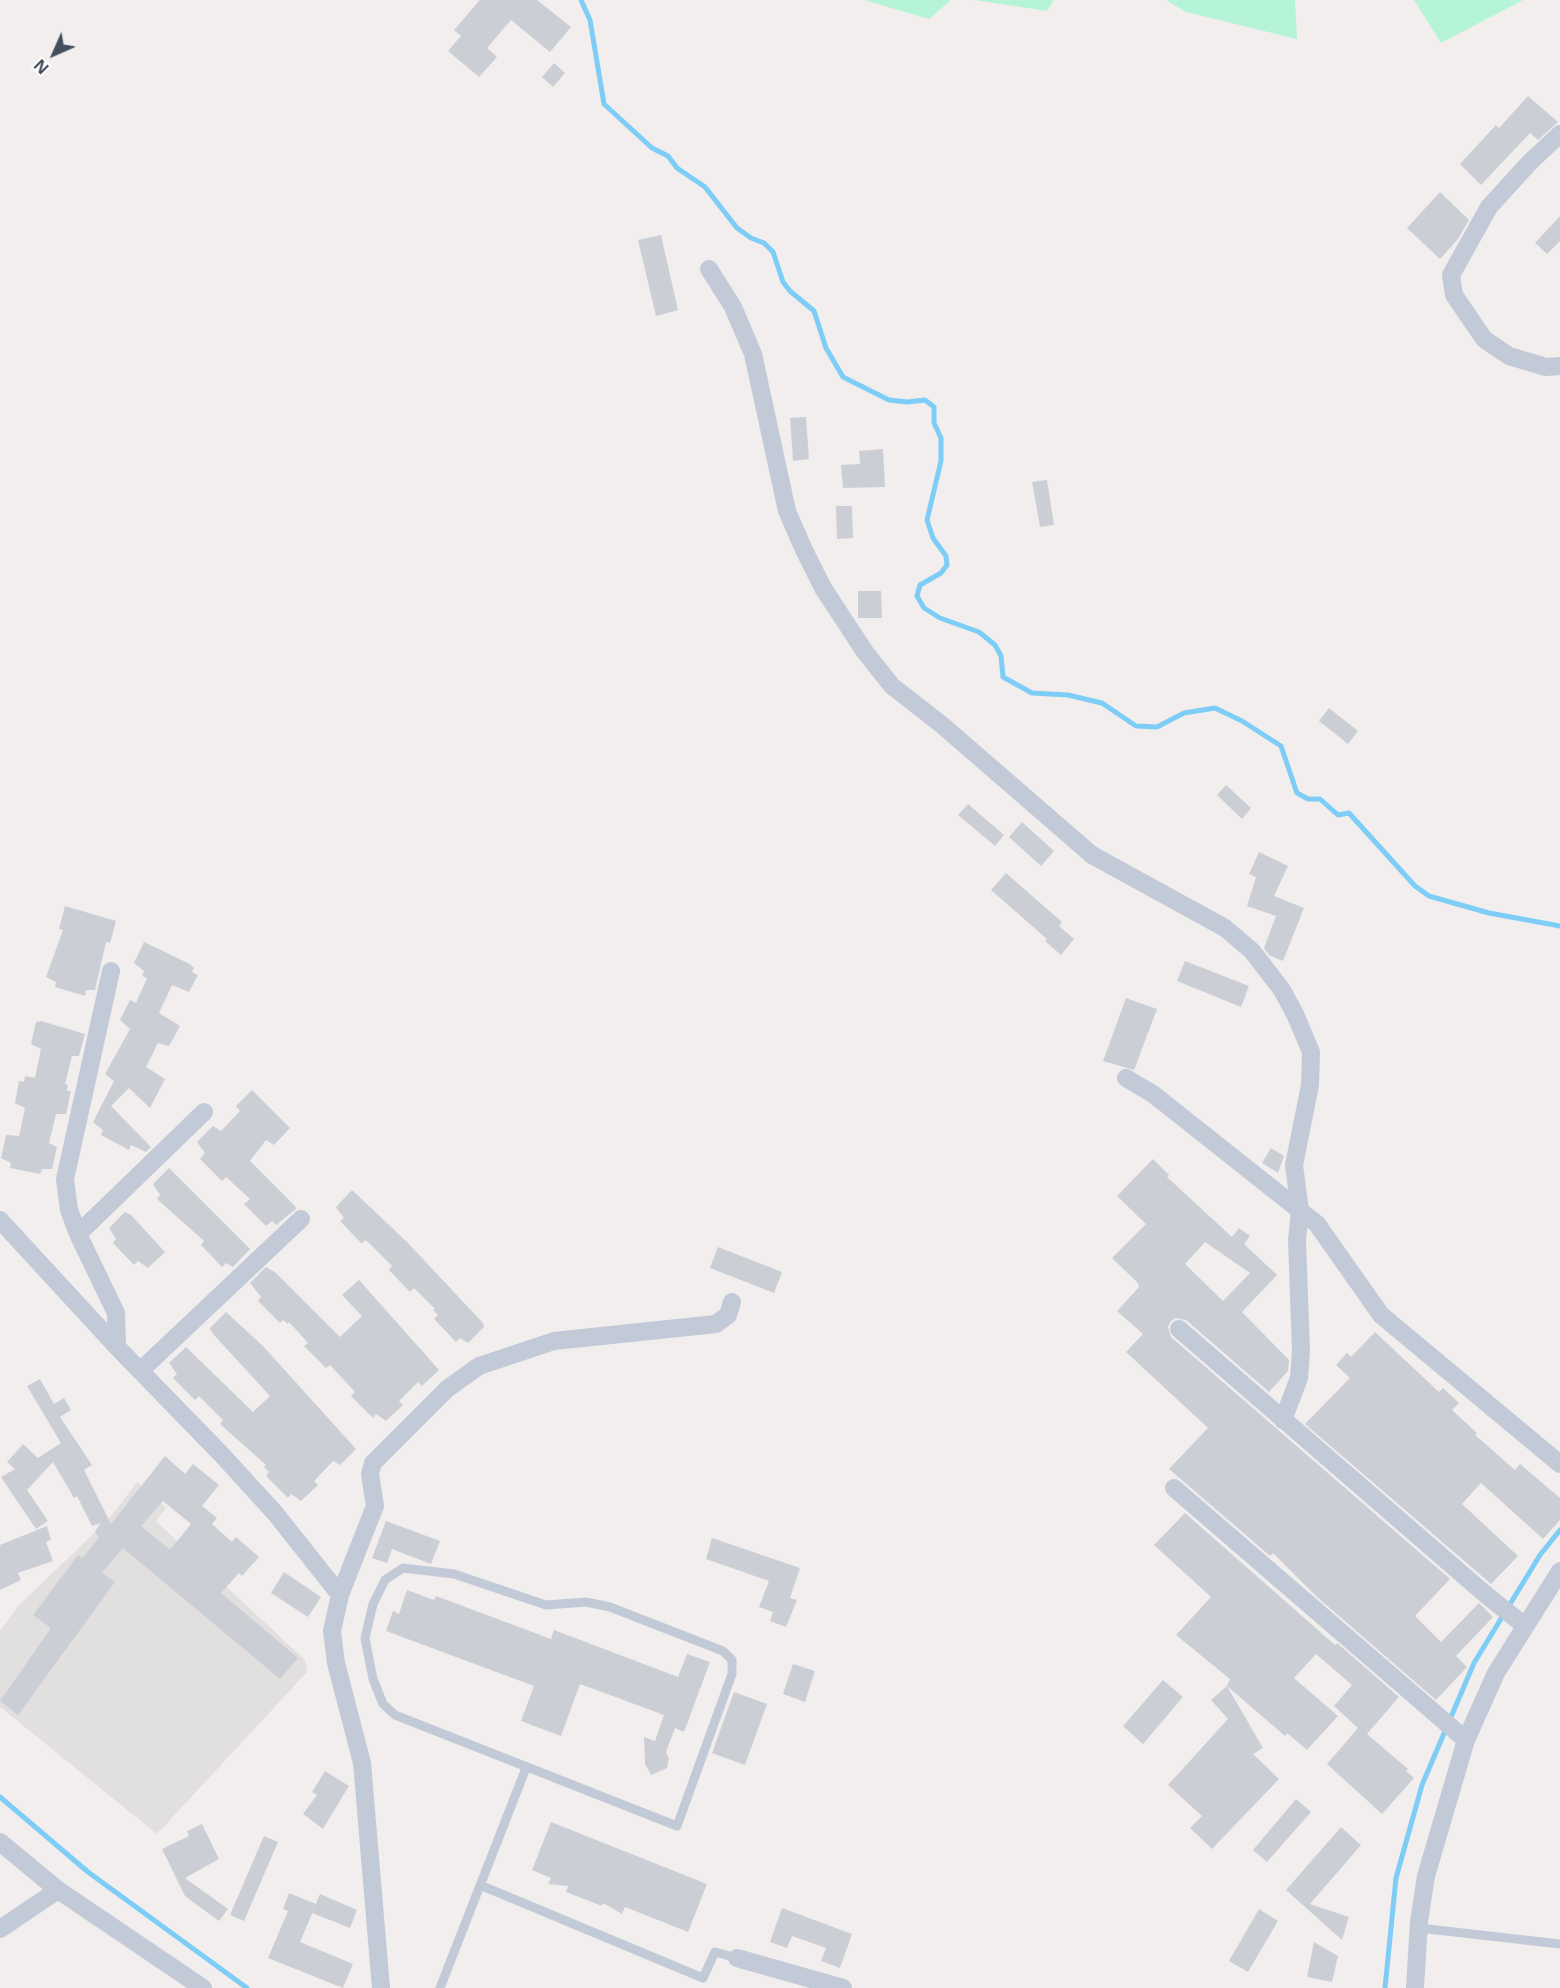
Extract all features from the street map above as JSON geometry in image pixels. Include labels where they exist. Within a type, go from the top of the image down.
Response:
[{"type":"street","points":[[1560,135],[1530,162],[1489,207],[1451,275],[1454,295],[1484,339],[1509,356],[1546,367],[1560,366]]},
{"type":"street","points":[[709,269],[733,307],[753,354],[787,511],[804,550],[823,588],[865,652],[892,686],[942,725],[1092,855],[1225,928],[1252,951],[1282,990],[1311,1052],[1310,1085],[1294,1165],[1300,1211],[1297,1240],[1301,1351],[1299,1378],[1283,1420]]},
{"type":"street","points":[[111,971],[65,1179],[69,1210],[78,1234],[116,1313],[117,1347]]},
{"type":"street","points":[[1126,1078],[1154,1094],[1317,1224],[1381,1315],[1560,1464]]},
{"type":"street","points":[[78,1234],[204,1112]]},
{"type":"street","points":[[140,1371],[301,1219]]},
{"type":"street","points":[[0,1220],[275,1513],[340,1595]]},
{"type":"street","points":[[381,1988],[362,1762],[336,1663],[332,1631],[340,1595],[375,1506],[370,1474],[373,1463],[447,1389],[479,1366],[554,1341],[716,1324],[728,1315],[732,1302]]},
{"type":"street","points":[[1179,1329],[1513,1616]]},
{"type":"street","points":[[1174,1488],[1454,1729]]},
{"type":"street","points":[[1415,1988],[1419,1928],[1426,1876],[1454,1729],[1496,1673],[1513,1616],[1560,1571]]},
{"type":"street","points":[[0,1842],[58,1890],[203,1988]]},
{"type":"street","points":[[0,1929],[58,1890]]},
{"type":"street","points":[[737,1958],[843,1988]]},
{"type":"lane","points":[[403,1568],[454,1574],[546,1605],[586,1602],[610,1606],[723,1651],[732,1660],[732,1674],[677,1826],[526,1768],[394,1715],[383,1704],[374,1679],[365,1638],[373,1604],[385,1580],[403,1568]]},
{"type":"lane","points":[[440,1988],[526,1768]]},
{"type":"lane","points":[[480,1885],[703,1978],[715,1952],[737,1958]]},
{"type":"lane","points":[[1419,1928],[1560,1944]]},
{"type":"shaded area","points":[[137,1482],[166,1508],[156,1521],[305,1660],[307,1672],[157,1834],[0,1707],[0,1631],[18,1606],[110,1518]]},
{"type":"green space","points":[[864,0],[951,0],[929,19]]},
{"type":"green space","points":[[975,0],[1054,0],[1047,11]]},
{"type":"green space","points":[[1166,0],[1295,0],[1297,39],[1186,12]]},
{"type":"green space","points":[[1414,0],[1523,0],[1441,43]]},
{"type":"building","points":[[480,0],[537,0],[571,27],[550,52],[511,20],[487,48],[497,57],[479,77],[448,51],[461,36],[454,30]]},
{"type":"building","points":[[554,63],[565,73],[553,87],[542,77]]},
{"type":"building","points":[[1528,96],[1558,122],[1538,140],[1530,133],[1481,185],[1460,164],[1496,125],[1499,128]]},
{"type":"building","points":[[1440,192],[1469,220],[1458,239],[1440,259],[1407,228]]},
{"type":"building","points":[[1560,216],[1560,241],[1547,254],[1535,243]]},
{"type":"building","points":[[661,235],[678,310],[656,316],[638,240]]},
{"type":"building","points":[[806,417],[809,459],[793,461],[790,418]]},
{"type":"building","points":[[883,449],[885,487],[843,488],[841,465],[860,464],[859,451]]},
{"type":"building","points":[[1047,480],[1054,525],[1040,527],[1032,482]]},
{"type":"building","points":[[836,506],[852,506],[853,538],[837,539]]},
{"type":"building","points":[[858,591],[881,591],[882,618],[858,618]]},
{"type":"building","points":[[1329,708],[1358,731],[1348,744],[1319,721]]},
{"type":"building","points":[[1226,785],[1251,808],[1242,819],[1217,795]]},
{"type":"building","points":[[968,804],[1004,835],[995,846],[958,815]]},
{"type":"building","points":[[1022,822],[1054,851],[1041,866],[1009,837]]},
{"type":"building","points":[[1259,852],[1288,866],[1274,896],[1304,908],[1283,961],[1269,955],[1264,948],[1276,916],[1247,906],[1256,877],[1249,874]]},
{"type":"building","points":[[1006,873],[1062,922],[1059,926],[1074,939],[1061,955],[1045,941],[1047,939],[991,890]]},
{"type":"building","points":[[65,906],[116,921],[110,943],[106,942],[95,990],[86,990],[85,996],[55,987],[56,982],[46,977],[63,930],[59,929]]},
{"type":"building","points":[[144,942],[190,964],[194,968],[192,972],[198,975],[189,992],[172,985],[159,1013],[180,1026],[169,1046],[158,1043],[146,1067],[165,1079],[150,1108],[129,1088],[111,1106],[151,1147],[146,1152],[131,1145],[129,1150],[101,1135],[103,1130],[93,1122],[114,1081],[105,1074],[130,1029],[120,1020],[130,1000],[136,1003],[147,978],[142,976],[144,971],[134,963]]},
{"type":"building","points":[[1185,961],[1249,986],[1241,1007],[1177,981]]},
{"type":"building","points":[[1126,998],[1157,1009],[1134,1070],[1103,1061]]},
{"type":"building","points":[[41,1021],[85,1034],[79,1056],[72,1056],[65,1084],[68,1085],[67,1091],[71,1091],[66,1114],[56,1114],[49,1143],[57,1147],[52,1169],[42,1169],[40,1174],[10,1168],[11,1163],[1,1158],[6,1135],[19,1136],[25,1108],[15,1103],[19,1081],[24,1082],[25,1076],[35,1078],[41,1049],[31,1044],[36,1022]]},
{"type":"building","points":[[252,1090],[290,1128],[274,1145],[266,1140],[250,1161],[295,1206],[296,1209],[276,1225],[272,1221],[266,1226],[244,1204],[250,1199],[226,1177],[222,1181],[200,1159],[205,1153],[197,1142],[213,1126],[221,1131],[240,1111],[236,1106]]},
{"type":"building","points":[[1271,1148],[1284,1156],[1278,1173],[1262,1163]]},
{"type":"building","points":[[1153,1159],[1169,1175],[1167,1177],[1232,1237],[1239,1228],[1250,1236],[1244,1244],[1277,1275],[1242,1312],[1289,1360],[1288,1371],[1269,1392],[1186,1320],[1176,1318],[1171,1321],[1168,1327],[1171,1337],[1450,1579],[1415,1616],[1441,1642],[1479,1603],[1493,1617],[1456,1656],[1467,1667],[1436,1700],[1317,1597],[1273,1553],[1270,1556],[1169,1469],[1208,1428],[1126,1352],[1143,1334],[1117,1311],[1139,1287],[1138,1283],[1112,1258],[1146,1224],[1117,1196]],"holes":[[[1205,1242],[1250,1273],[1223,1301],[1185,1264]]]},
{"type":"building","points":[[169,1168],[250,1249],[233,1267],[226,1263],[222,1267],[201,1245],[204,1241],[157,1199],[160,1195],[153,1184]]},
{"type":"building","points":[[352,1190],[407,1242],[483,1323],[484,1327],[468,1343],[460,1338],[456,1342],[434,1319],[438,1315],[433,1310],[435,1309],[414,1288],[410,1292],[389,1270],[392,1266],[365,1240],[362,1244],[340,1221],[344,1218],[336,1207]]},
{"type":"building","points":[[125,1212],[131,1215],[165,1252],[148,1268],[138,1261],[134,1265],[113,1243],[116,1239],[109,1228]]},
{"type":"building","points":[[718,1247],[782,1272],[774,1293],[710,1268]]},
{"type":"building","points":[[266,1267],[276,1273],[340,1337],[362,1316],[342,1295],[359,1280],[439,1370],[422,1386],[418,1382],[399,1401],[403,1405],[386,1421],[376,1414],[373,1418],[351,1396],[355,1392],[330,1365],[326,1368],[304,1346],[308,1343],[289,1322],[288,1324],[283,1320],[280,1323],[258,1301],[261,1297],[250,1283]]},
{"type":"building","points":[[226,1312],[263,1346],[356,1449],[340,1465],[333,1461],[314,1481],[318,1485],[301,1501],[291,1494],[288,1498],[266,1476],[269,1472],[264,1467],[266,1465],[220,1424],[223,1420],[199,1396],[195,1400],[173,1378],[177,1374],[169,1363],[186,1347],[253,1412],[270,1396],[213,1334],[210,1328]]},
{"type":"building","points":[[1375,1332],[1439,1392],[1443,1388],[1459,1403],[1452,1410],[1477,1433],[1475,1435],[1515,1470],[1520,1464],[1560,1498],[1560,1520],[1543,1539],[1481,1483],[1462,1504],[1518,1556],[1491,1584],[1305,1424],[1350,1378],[1336,1365],[1347,1353],[1351,1357]]},
{"type":"building","points":[[40,1379],[54,1404],[64,1398],[71,1410],[60,1417],[92,1465],[84,1470],[111,1524],[165,1456],[185,1474],[193,1464],[219,1485],[202,1506],[217,1518],[212,1524],[232,1542],[236,1537],[259,1557],[242,1576],[239,1573],[221,1593],[298,1658],[280,1679],[123,1548],[102,1573],[115,1582],[18,1715],[0,1701],[51,1628],[33,1615],[78,1555],[82,1558],[99,1538],[95,1531],[101,1523],[92,1526],[77,1496],[74,1498],[53,1462],[27,1490],[48,1521],[36,1529],[1,1477],[15,1469],[7,1462],[23,1444],[38,1458],[61,1443],[27,1386]],"holes":[[[163,1501],[191,1524],[170,1550],[141,1526]]]},
{"type":"building","points":[[1185,1513],[1335,1645],[1337,1643],[1399,1697],[1367,1734],[1408,1769],[1406,1771],[1414,1778],[1382,1814],[1327,1764],[1358,1728],[1334,1706],[1352,1685],[1316,1654],[1294,1678],[1338,1716],[1307,1750],[1287,1733],[1285,1736],[1227,1686],[1230,1679],[1176,1635],[1211,1597],[1154,1545]]},
{"type":"building","points":[[386,1521],[440,1541],[431,1564],[392,1549],[387,1563],[372,1558]]},
{"type":"building","points":[[47,1526],[51,1540],[46,1542],[53,1561],[18,1573],[21,1580],[0,1590],[0,1545]]},
{"type":"building","points":[[712,1538],[800,1568],[790,1598],[797,1600],[786,1627],[770,1621],[773,1612],[759,1607],[769,1581],[706,1559]]},
{"type":"building","points":[[284,1572],[321,1597],[308,1617],[271,1593]]},
{"type":"building","points":[[407,1590],[434,1600],[436,1596],[551,1639],[554,1630],[678,1677],[687,1654],[710,1662],[684,1732],[675,1728],[666,1752],[669,1758],[667,1768],[651,1775],[645,1764],[644,1737],[655,1741],[664,1715],[580,1684],[561,1736],[521,1721],[534,1686],[386,1631],[393,1611],[399,1614]]},
{"type":"building","points":[[793,1664],[815,1671],[805,1702],[783,1694]]},
{"type":"building","points":[[1163,1680],[1183,1697],[1143,1744],[1123,1726]]},
{"type":"building","points":[[1227,1686],[1263,1748],[1253,1754],[1279,1779],[1212,1849],[1190,1828],[1202,1816],[1168,1785],[1228,1719],[1211,1700]]},
{"type":"building","points":[[734,1692],[767,1704],[745,1765],[712,1753]]},
{"type":"building","points":[[325,1771],[349,1786],[323,1829],[303,1814],[317,1795],[312,1792]]},
{"type":"building","points":[[1296,1799],[1311,1812],[1267,1862],[1253,1850]]},
{"type":"building","points":[[551,1822],[707,1884],[688,1932],[625,1907],[622,1914],[603,1903],[602,1906],[566,1892],[568,1886],[548,1884],[551,1878],[532,1870]]},
{"type":"building","points":[[202,1824],[219,1859],[185,1878],[228,1909],[219,1921],[185,1896],[162,1849],[189,1836],[187,1831]]},
{"type":"building","points":[[1341,1827],[1361,1845],[1310,1904],[1349,1917],[1342,1940],[1286,1890]]},
{"type":"building","points":[[264,1836],[278,1842],[244,1921],[230,1915]]},
{"type":"building","points":[[289,1893],[316,1904],[300,1942],[353,1964],[343,1988],[268,1958],[288,1911],[283,1909]]},
{"type":"building","points":[[320,1894],[357,1910],[350,1928],[312,1913]]},
{"type":"building","points":[[782,1908],[852,1934],[840,1968],[821,1961],[826,1948],[792,1936],[787,1948],[770,1942]]},
{"type":"building","points":[[1259,1909],[1278,1921],[1248,1972],[1229,1961]]},
{"type":"building","points":[[1314,1942],[1338,1956],[1332,1982],[1307,1977]]},
{"type":"waterway","points":[[581,0],[590,20],[604,104],[652,148],[668,156],[677,168],[705,187],[737,228],[751,238],[764,243],[773,252],[783,282],[814,311],[826,348],[843,377],[889,400],[907,402],[925,400],[934,407],[934,423],[941,438],[941,461],[927,520],[933,538],[946,556],[947,565],[941,573],[920,585],[917,596],[924,608],[940,618],[979,632],[995,645],[1001,656],[1003,677],[1032,693],[1068,695],[1102,703],[1136,726],[1157,727],[1184,713],[1215,708],[1242,721],[1281,746],[1297,793],[1308,799],[1320,799],[1338,815],[1349,813],[1415,886],[1429,896],[1489,913],[1560,926]]},
{"type":"waterway","points":[[1385,1988],[1396,1878],[1422,1785],[1474,1663],[1540,1555],[1560,1530]]},
{"type":"waterway","points":[[0,1797],[88,1872],[247,1988]]}]
